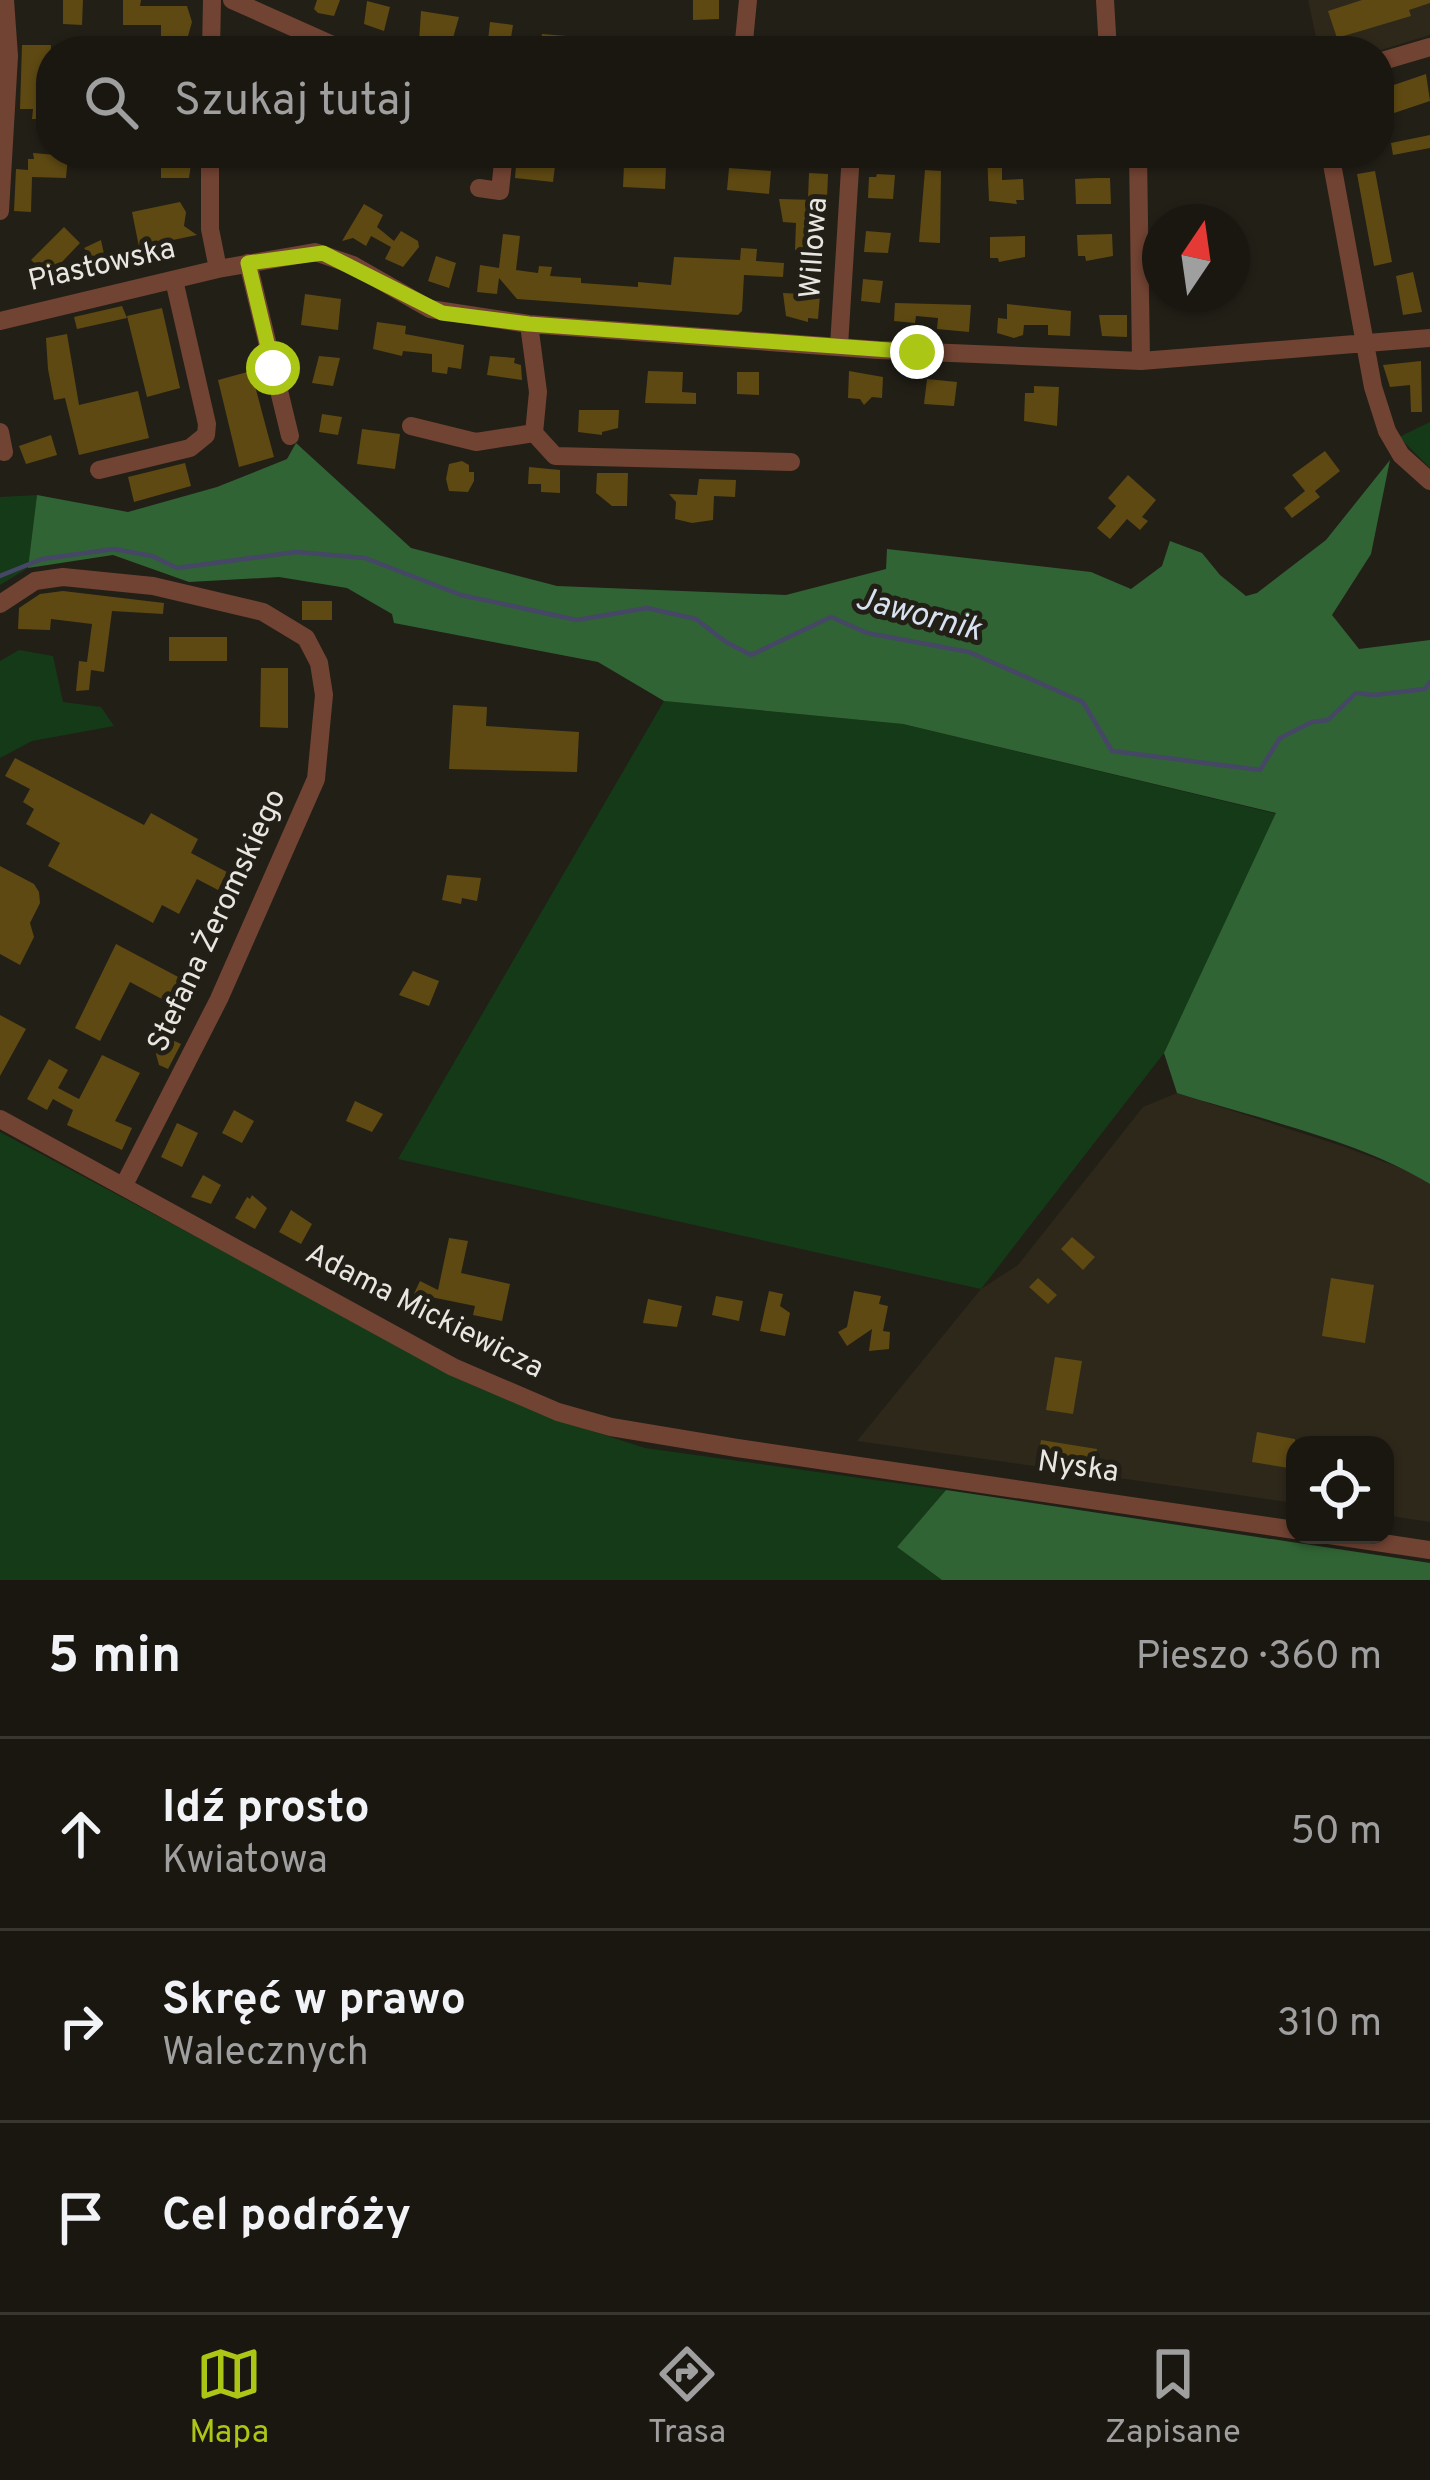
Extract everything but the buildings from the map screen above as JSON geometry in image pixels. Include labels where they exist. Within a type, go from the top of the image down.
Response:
[{"type":"street","points":[[211,36],[212,0]]},
{"type":"street","points":[[232,0],[312,36]]},
{"type":"street","points":[[744,36],[748,0]]},
{"type":"street","points":[[1105,0],[1107,36]]},
{"type":"street","points":[[0,211],[9,56],[4,2]]},
{"type":"street","points":[[1394,58],[1430,47]]},
{"type":"street","points":[[210,168],[210,229],[218,269]]},
{"type":"street","points":[[479,188],[500,191],[502,168]]},
{"type":"street","name":"Willowa","points":[[839,346],[850,168]]},
{"type":"street","points":[[1138,168],[1141,361]]},
{"type":"street","points":[[1333,168],[1373,387],[1387,431],[1401,454],[1430,481]]},
{"type":"street","name":"Piastowska","points":[[0,321],[218,269],[323,253],[430,309],[529,324],[1141,361],[1430,338]]},
{"type":"street","points":[[248,263],[290,436]]},
{"type":"street","points":[[99,470],[190,448],[206,435],[174,280]]},
{"type":"street","points":[[529,324],[538,392],[535,433],[555,456],[791,462]]},
{"type":"street","points":[[411,426],[476,442],[535,433]]},
{"type":"street","name":"Stefana Żeromskiego","points":[[0,604],[35,581],[63,577],[153,586],[262,612],[306,638],[319,663],[324,695],[316,779],[219,999],[124,1186]]},
{"type":"street","name":"Adama Mickiewicza","points":[[0,1119],[453,1367],[557,1412],[644,1433],[852,1465]]},
{"type":"street","name":"Nyska","points":[[852,1465],[1286,1529]]},
{"type":"street","points":[[1390,1544],[1430,1550]]},
{"type":"shaded area","points":[[1308,0],[1430,0],[1430,35],[1394,46],[1394,36],[1316,36]]},
{"type":"shaded area","points":[[1177,1093],[1345,1147],[1430,1184],[1430,1522],[1394,1516],[1394,1436],[1286,1436],[1286,1502],[857,1441],[981,1289],[1018,1265],[1143,1107]]},
{"type":"green space","points":[[1430,422],[1430,468],[1399,437]]},
{"type":"green space","points":[[296,443],[411,548],[557,586],[786,595],[886,569],[887,549],[1091,572],[1131,589],[1162,566],[1170,541],[1202,553],[1246,596],[1257,593],[1326,540],[1390,460],[1371,554],[1332,615],[1359,649],[1430,640],[1430,1184],[1340,1143],[1177,1093],[1164,1053],[1276,813],[903,724],[664,701],[598,662],[394,623],[392,614],[347,588],[279,577],[189,582],[113,555],[28,568],[37,495],[128,512],[217,487],[287,459]]},
{"type":"green space","points":[[37,495],[28,568],[0,585],[0,497]]},
{"type":"green space","points":[[19,650],[53,656],[63,702],[101,707],[114,726],[32,741],[0,758],[0,661]]},
{"type":"green space","points":[[664,701],[903,724],[1277,814],[1164,1053],[981,1289],[398,1159]]},
{"type":"green space","points":[[0,1132],[479,1388],[555,1419],[645,1448],[946,1490],[897,1547],[942,1580],[0,1580]]},
{"type":"green space","points":[[946,1490],[1430,1563],[1430,1580],[942,1580],[897,1547]]},
{"type":"waterway","name":"Jawornik","points":[[0,576],[42,559],[114,549],[152,556],[177,568],[296,552],[365,558],[461,595],[577,620],[647,608],[696,619],[751,655],[831,617],[867,633],[969,652],[1083,702],[1112,751],[1260,770],[1280,738],[1312,722],[1328,720],[1356,693],[1425,689],[1430,682]]},
{"type":"route","points":[[273,368],[248,263],[307,252],[336,257],[442,313],[529,324],[917,352]]}]
